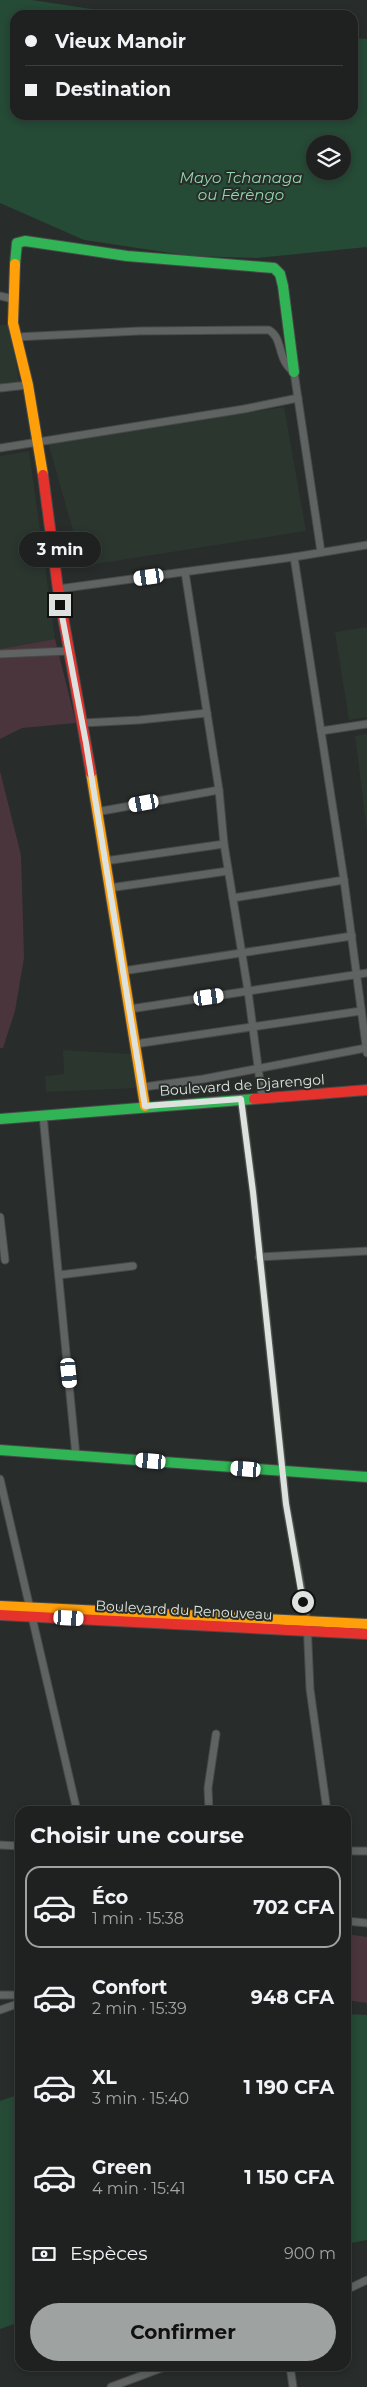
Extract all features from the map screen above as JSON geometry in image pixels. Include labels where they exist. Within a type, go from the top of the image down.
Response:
[{"type":"street","points":[[145,1106],[82,723],[68,652],[38,441],[28,386],[12,323],[15,248],[17,242],[127,256],[274,268],[280,274],[321,552]]},
{"type":"street","points":[[0,296],[13,300]]},
{"type":"street","points":[[16,337],[139,330],[269,330],[277,337],[284,364],[294,372]]},
{"type":"street","points":[[0,388],[28,386]]},
{"type":"street","points":[[0,448],[244,409],[298,398]]},
{"type":"street","points":[[58,589],[294,557],[367,545]]},
{"type":"street","points":[[143,1086],[367,1051],[344,880],[294,557]]},
{"type":"street","points":[[185,572],[219,790],[224,844],[248,992],[262,1097]]},
{"type":"street","points":[[0,654],[68,652]]},
{"type":"street","points":[[82,723],[139,720],[207,713]]},
{"type":"street","points":[[321,731],[367,724]]},
{"type":"street","points":[[96,812],[219,790]]},
{"type":"street","points":[[105,862],[224,844]]},
{"type":"street","points":[[109,888],[228,871]]},
{"type":"street","points":[[232,898],[344,880]]},
{"type":"street","points":[[123,971],[352,936]]},
{"type":"street","points":[[130,1009],[367,973]]},
{"type":"street","points":[[135,1044],[361,1011]]},
{"type":"street","name":"Boulevard de Djarengol","points":[[0,1119],[145,1106],[367,1090]]},
{"type":"street","points":[[241,1099],[286,1504],[308,1626],[310,1688],[326,1806]]},
{"type":"street","points":[[43,1115],[49,1197],[59,1275],[76,1456]]},
{"type":"street","points":[[0,1217],[6,1260]]},
{"type":"street","points":[[260,1258],[367,1251]]},
{"type":"street","points":[[59,1275],[133,1266]]},
{"type":"street","points":[[0,1450],[367,1477]]},
{"type":"street","points":[[0,1479],[76,1806]]},
{"type":"street","name":"Boulevard du Renouveau","points":[[0,1606],[30,1612],[308,1626],[367,1624]]},
{"type":"street","name":"Boulevard du Renouveau","points":[[0,1615],[30,1612]]},
{"type":"street","name":"Boulevard du Renouveau","points":[[308,1626],[367,1634]]},
{"type":"street","points":[[208,1806],[207,1798],[216,1734]]},
{"type":"street","points":[[0,1846],[15,1846]]},
{"type":"street","points":[[351,1851],[367,1851]]},
{"type":"street","points":[[351,1921],[367,1923]]},
{"type":"street","points":[[0,1995],[15,1994]]},
{"type":"street","points":[[0,2010],[15,2005]]},
{"type":"street","points":[[351,2288],[367,2280]]},
{"type":"street","points":[[111,2387],[154,2371]]},
{"type":"street","points":[[291,2371],[293,2387]]},
{"type":"shaded area","points":[[0,325],[10,325],[19,383],[0,384]]},
{"type":"shaded area","points":[[284,407],[306,531],[83,566],[48,443]]},
{"type":"shaded area","points":[[29,451],[55,639],[0,649],[0,456]]},
{"type":"shaded area","points":[[367,627],[367,717],[349,720],[335,632]]},
{"type":"shaded area","points":[[55,639],[76,723],[22,728],[0,739],[0,649]]},
{"type":"shaded area","points":[[367,734],[367,832],[355,736]]},
{"type":"shaded area","points":[[0,771],[21,855],[24,958],[15,1011],[3,1048],[0,1048]]},
{"type":"shaded area","points":[[63,1050],[132,1054],[138,1088],[46,1092],[45,1076],[64,1074]]},
{"type":"shaded area","points":[[351,1935],[367,1937],[367,2003],[351,2001]]},
{"type":"water","name":"Mayo Tchanaga ou Férèngo","points":[[0,0],[32,0],[98,10],[10,10],[10,120],[358,120],[358,38],[367,39],[367,247],[257,258],[191,256],[84,240],[0,203]]},
{"type":"water","points":[[351,2014],[367,2015],[367,2240],[351,2243]]},
{"type":"water","points":[[15,2096],[15,2324],[0,2329],[0,2101]]},
{"type":"traffic: fast","points":[[15,264],[17,243],[25,241],[127,256],[274,268],[280,274],[283,286],[294,372]]},
{"type":"traffic: fast","points":[[0,1119],[254,1099]]},
{"type":"traffic: fast","points":[[0,1450],[367,1477]]},
{"type":"traffic: slow","points":[[15,264],[13,323],[28,385],[43,475]]},
{"type":"traffic: slow","points":[[91,773],[145,1106]]},
{"type":"traffic: slow","points":[[0,1606],[367,1624]]},
{"type":"traffic: jam","points":[[43,475],[58,589],[91,773]]},
{"type":"traffic: jam","points":[[254,1099],[367,1090]]},
{"type":"traffic: jam","points":[[0,1615],[367,1634]]},
{"type":"route","points":[[60,605],[86,743],[145,1106],[241,1099],[253,1192],[286,1504],[303,1602]]}]
